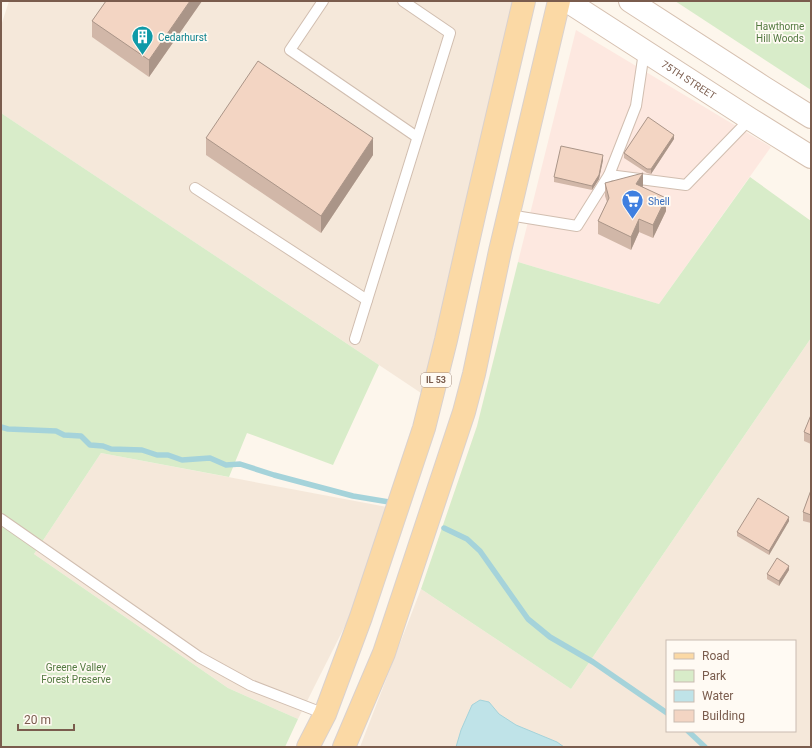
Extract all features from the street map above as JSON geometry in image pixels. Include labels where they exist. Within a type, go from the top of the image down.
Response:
[{"type":"main road","name":"IL 53","points":[[308,747],[326,714],[361,617],[424,428],[446,340],[524,1]]},
{"type":"main road","points":[[344,747],[384,654],[464,412],[559,1]]},
{"type":"main road","name":"75TH STREET","points":[[567,1],[644,52],[811,157]]},
{"type":"main road","points":[[630,1],[811,117]]},
{"type":"lane","points":[[323,1],[290,50],[417,137]]},
{"type":"lane","points":[[355,339],[450,33],[403,1]]},
{"type":"lane","points":[[509,215],[577,226],[609,175],[636,106],[644,52]]},
{"type":"lane","points":[[609,175],[686,185],[750,119]]},
{"type":"lane","points":[[195,188],[367,300]]},
{"type":"lane","points":[[1,519],[199,657],[250,685],[326,714]]},
{"type":"shaded area","name":"Cedarhurst","points":[[9,1],[520,1],[421,393],[1,113],[1,26]]},
{"type":"shaded area","points":[[576,30],[771,147],[659,304],[518,262]]},
{"type":"shaded area","points":[[811,338],[811,747],[360,747],[421,589],[571,689]]},
{"type":"shaded area","points":[[101,453],[387,507],[350,616],[298,719],[228,688],[34,554]]},
{"type":"green space","name":"Hawthorne Hill Woods","points":[[675,1],[811,1],[811,90]]},
{"type":"green space","name":"Greene Valley Forest Preserve","points":[[1,113],[379,365],[333,465],[247,433],[229,477],[101,453],[34,554],[228,688],[298,719],[285,747],[1,747]]},
{"type":"green space","points":[[750,177],[811,221],[811,338],[571,689],[421,589],[477,426],[518,262],[659,304]]},
{"type":"water","points":[[480,700],[489,702],[499,714],[516,725],[557,742],[564,747],[456,747],[461,730],[472,705]]},
{"type":"building","name":"Cedarhurst","points":[[106,1],[190,1],[149,60],[92,21]]},
{"type":"building","points":[[258,61],[373,138],[321,216],[206,138]]},
{"type":"building","name":"Shell","points":[[648,117],[674,135],[651,169],[647,169],[624,153]]},
{"type":"building","points":[[561,146],[603,155],[599,175],[592,186],[554,177]]},
{"type":"building","name":"Shell","points":[[643,173],[636,184],[666,198],[653,225],[639,219],[631,237],[598,221],[609,198],[605,183]]},
{"type":"building","points":[[811,415],[811,435],[804,432]]},
{"type":"building","points":[[811,490],[811,515],[803,512]]},
{"type":"building","points":[[758,498],[789,517],[769,551],[737,532]]},
{"type":"building","points":[[777,558],[789,566],[779,581],[767,574]]},
{"type":"waterway","points":[[1,427],[8,429],[56,431],[64,435],[81,436],[90,445],[103,446],[111,449],[142,450],[157,455],[168,455],[182,460],[210,458],[226,465],[240,464],[274,475],[353,496],[389,502]]},
{"type":"waterway","points":[[444,528],[467,539],[480,551],[528,619],[550,637],[593,662],[666,712]]},
{"type":"waterway","points":[[689,732],[705,747]]},
{"type":"place","name":"Cedarhurst","points":[[142,56]]},
{"type":"place","name":"Shell","points":[[632,220]]}]
